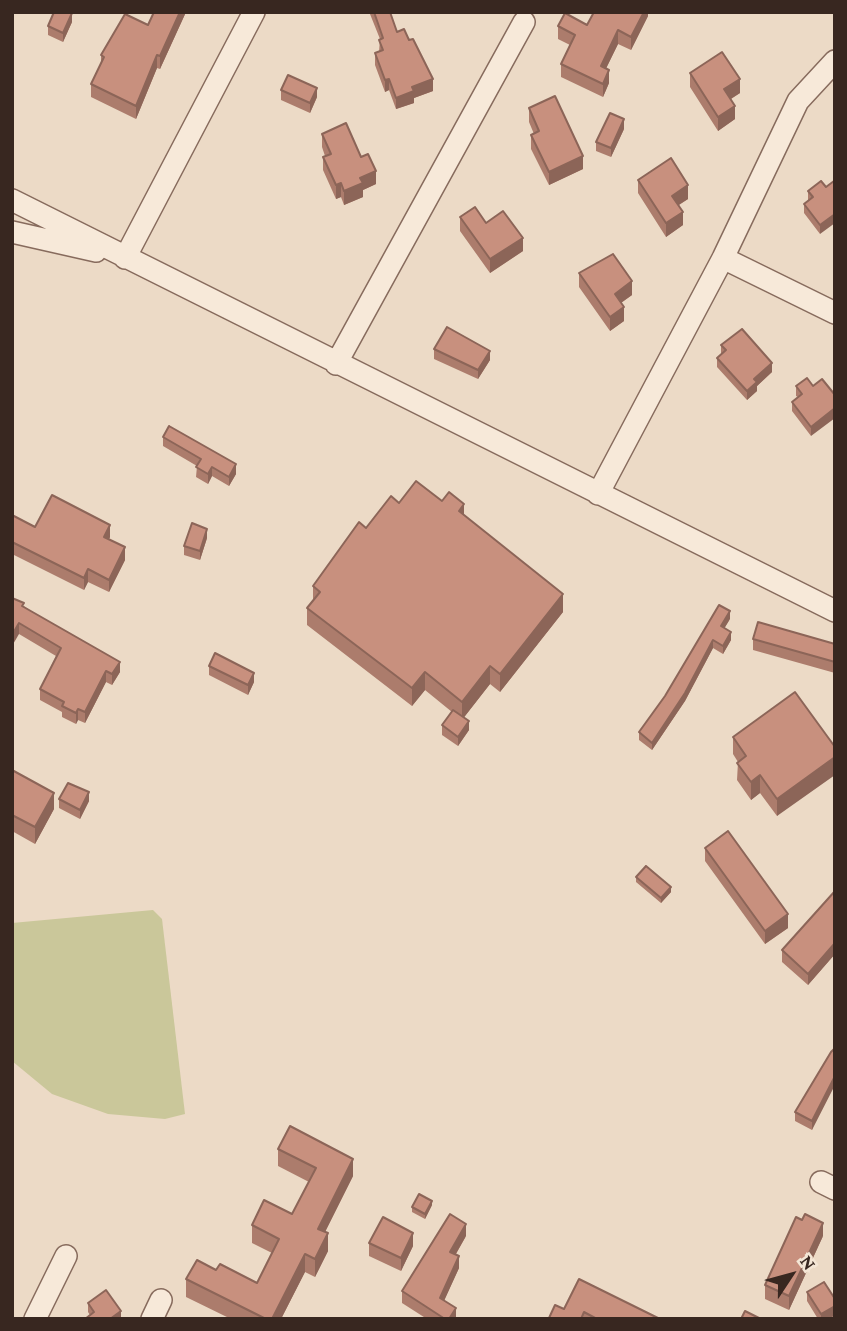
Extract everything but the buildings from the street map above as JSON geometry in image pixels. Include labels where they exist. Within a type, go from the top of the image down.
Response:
[{"type":"street","points":[[125,258],[254,12]]},
{"type":"street","points":[[337,364],[524,22]]},
{"type":"street","points":[[598,494],[723,258],[798,101],[835,61]]},
{"type":"street","points":[[12,200],[835,611]]},
{"type":"street","points":[[12,232],[125,258]]},
{"type":"street","points":[[723,258],[835,313]]},
{"type":"street","points":[[35,1319],[66,1256]]},
{"type":"shaded area","points":[[153,910],[162,919],[185,1114],[165,1119],[108,1114],[52,1094],[12,1061],[12,923]]}]
